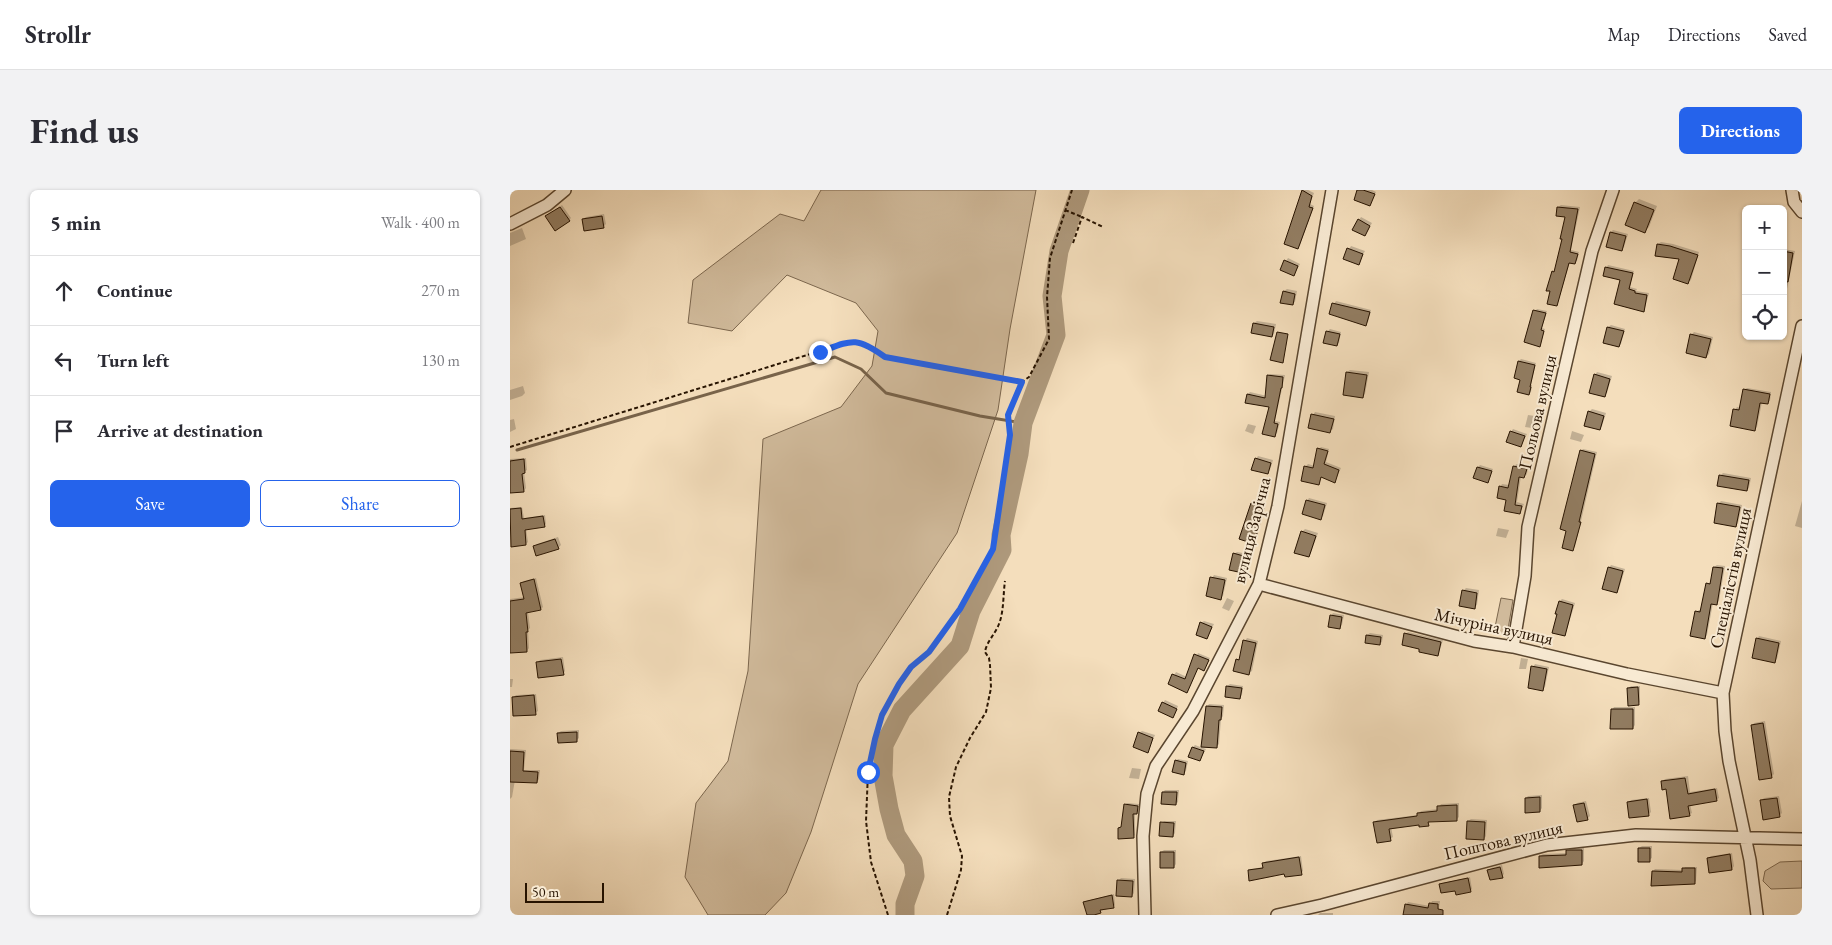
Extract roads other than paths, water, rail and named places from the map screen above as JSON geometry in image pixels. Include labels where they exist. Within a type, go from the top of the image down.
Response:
[{"type":"street","points":[[510,224],[547,205],[565,190]]},
{"type":"street","name":"вулиця Зарічна","points":[[1145,915],[1143,836],[1146,794],[1156,766],[1193,711],[1259,584],[1278,506],[1332,190]]},
{"type":"street","name":"Польова вулиця","points":[[1513,647],[1525,576],[1528,527],[1592,252],[1613,190]]},
{"type":"street","points":[[1792,190],[1794,202],[1802,212]]},
{"type":"street","name":"Спеціалістів вулиця","points":[[1757,915],[1750,860],[1729,761],[1725,731],[1724,693],[1802,326]]},
{"type":"street","name":"Мічуріна вулиця","points":[[1259,584],[1474,641],[1513,647],[1628,674],[1724,693]]},
{"type":"street","name":"Поштова вулиця","points":[[1277,915],[1547,845],[1636,835],[1802,839]]},
{"type":"waterway","points":[[905,915],[905,904],[915,876],[913,861],[896,835],[889,809],[883,776],[884,745],[902,710],[960,646],[971,611],[1002,550],[1001,535],[1019,454],[1023,423],[1056,335],[1052,296],[1059,251],[1080,190]]},
{"type":"waterway","points":[[517,450],[835,357],[861,369],[886,393],[980,416],[1023,423]]}]
